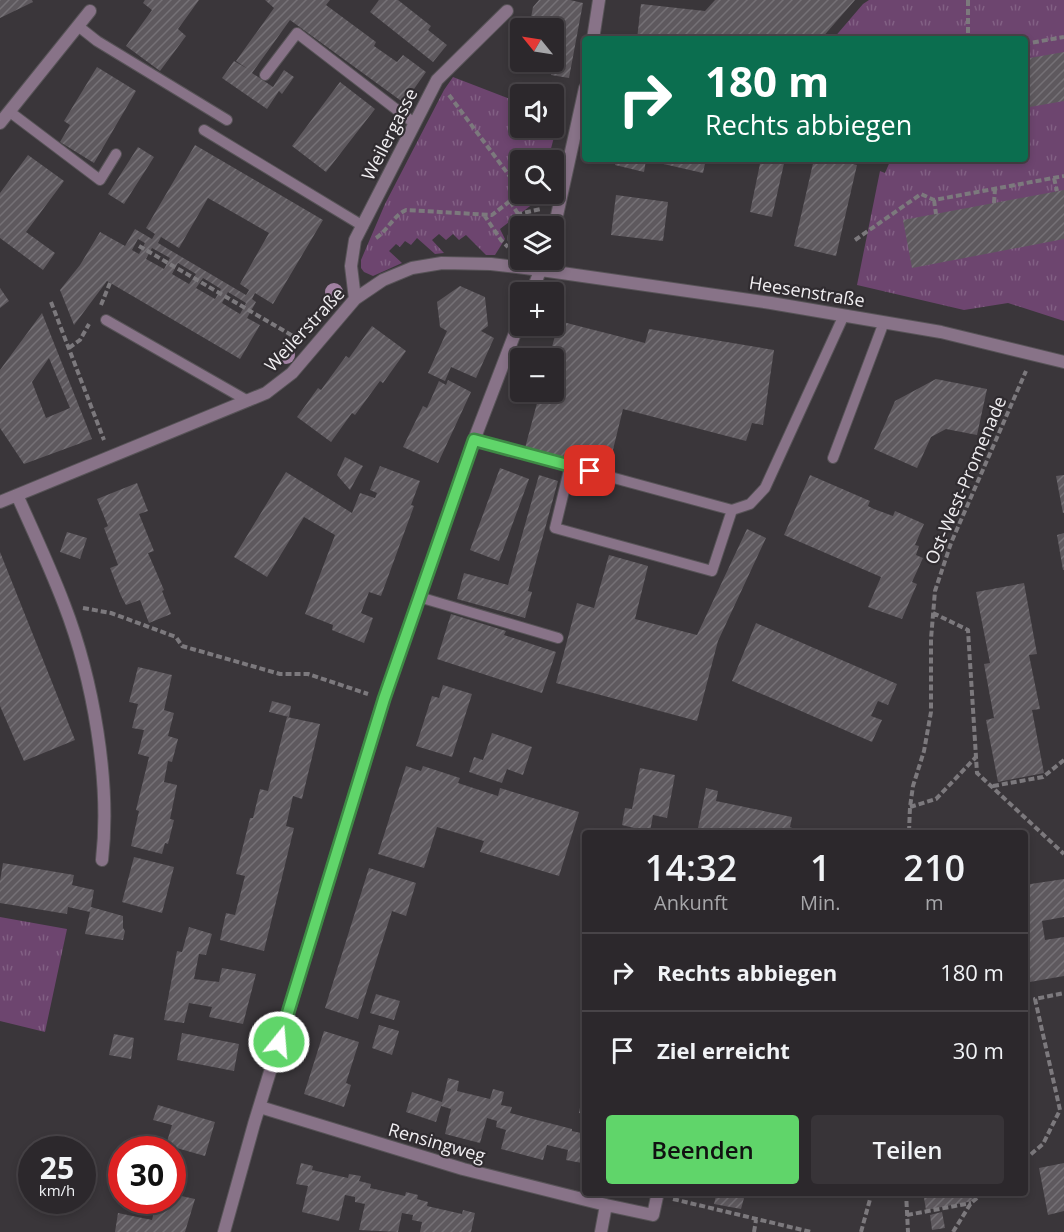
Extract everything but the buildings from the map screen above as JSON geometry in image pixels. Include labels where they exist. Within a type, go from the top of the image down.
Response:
[{"type":"street","points":[[593,36],[599,0]]},
{"type":"street","points":[[0,123],[90,11]]},
{"type":"street","name":"Weilergasse","points":[[356,299],[351,266],[356,240],[414,123],[437,80],[507,11]]},
{"type":"street","points":[[557,216],[582,102]]},
{"type":"street","name":"Weilerstraße","points":[[0,502],[266,393],[292,373],[356,299],[383,280],[412,268],[442,263],[510,264]]},
{"type":"street","name":"Heesenstraße","points":[[564,269],[941,332],[1064,362]]},
{"type":"street","points":[[224,1232],[384,699],[474,440],[514,336]]},
{"type":"street","points":[[22,493],[65,605],[89,686],[102,767],[104,844],[102,860]]},
{"type":"street","name":"Rensingweg","points":[[260,1107],[463,1170],[606,1205],[654,1215],[658,1196]]},
{"type":"street","points":[[601,1232],[606,1205]]},
{"type":"lane","points":[[78,26],[97,41],[226,120]]},
{"type":"lane","points":[[265,75],[297,33],[414,123]]},
{"type":"lane","points":[[10,112],[100,180],[116,154]]},
{"type":"lane","points":[[204,130],[363,226]]},
{"type":"lane","points":[[474,440],[732,510],[750,504],[765,488],[844,315]]},
{"type":"lane","points":[[106,320],[248,401]]},
{"type":"lane","points":[[833,458],[884,322]]},
{"type":"lane","points":[[570,466],[555,528],[712,571],[732,510]]},
{"type":"lane","points":[[419,597],[558,638]]},
{"type":"path","points":[[968,0],[968,36]]},
{"type":"path","points":[[1028,43],[1064,37]]},
{"type":"path","points":[[437,80],[466,115],[510,177]]},
{"type":"path","points":[[855,240],[921,194],[934,200],[1064,176]]},
{"type":"path","points":[[1054,178],[1057,191]]},
{"type":"path","points":[[994,203],[995,189]]},
{"type":"path","points":[[934,200],[936,214]]},
{"type":"path","points":[[356,240],[372,240],[382,234],[399,213],[406,210],[492,215],[510,201]]},
{"type":"path","points":[[484,214],[501,240]]},
{"type":"path","points":[[510,227],[508,235],[510,245]]},
{"type":"path","points":[[139,246],[288,332],[313,349]]},
{"type":"path","points":[[51,302],[110,458]]},
{"type":"path","points":[[69,348],[80,340],[84,333]]},
{"type":"path","name":"Ost-West-Promenade","points":[[909,830],[910,807],[931,712],[935,591],[942,565],[1033,354]]},
{"type":"path","points":[[65,605],[111,613],[176,637],[182,646],[280,674],[308,674],[384,699]]},
{"type":"path","points":[[933,614],[968,630],[977,773],[1064,854]]},
{"type":"path","points":[[910,807],[936,799],[976,757]]},
{"type":"path","points":[[992,787],[1043,777],[1064,760]]},
{"type":"path","points":[[1028,1157],[1043,1144],[1060,1110],[1035,999],[1064,993]]},
{"type":"path","points":[[666,1196],[811,1232]]},
{"type":"path","points":[[861,1232],[871,1196]]},
{"type":"path","points":[[906,1196],[908,1232]]},
{"type":"path","points":[[953,1232],[971,1203],[979,1196]]},
{"type":"path","points":[[907,1215],[971,1203]]},
{"type":"path","points":[[754,1232],[756,1220]]},
{"type":"green space","points":[[869,0],[1064,0],[1064,321],[1008,303],[964,310],[857,285],[880,171],[885,173],[890,162],[1028,162],[1028,36],[836,36]]},
{"type":"green space","points":[[453,77],[510,99],[510,138],[554,138],[551,150],[510,150],[510,204],[533,204],[517,216],[510,216],[510,221],[500,229],[505,239],[495,255],[486,255],[466,235],[459,240],[453,234],[446,240],[439,234],[432,240],[444,253],[435,254],[417,238],[411,245],[405,241],[400,247],[396,244],[389,251],[402,263],[373,276],[361,268],[361,260],[385,204]]},
{"type":"green space","points":[[0,917],[67,929],[45,1032],[0,1021]]},
{"type":"route","points":[[279,1042],[384,699],[474,440],[590,471]]}]
